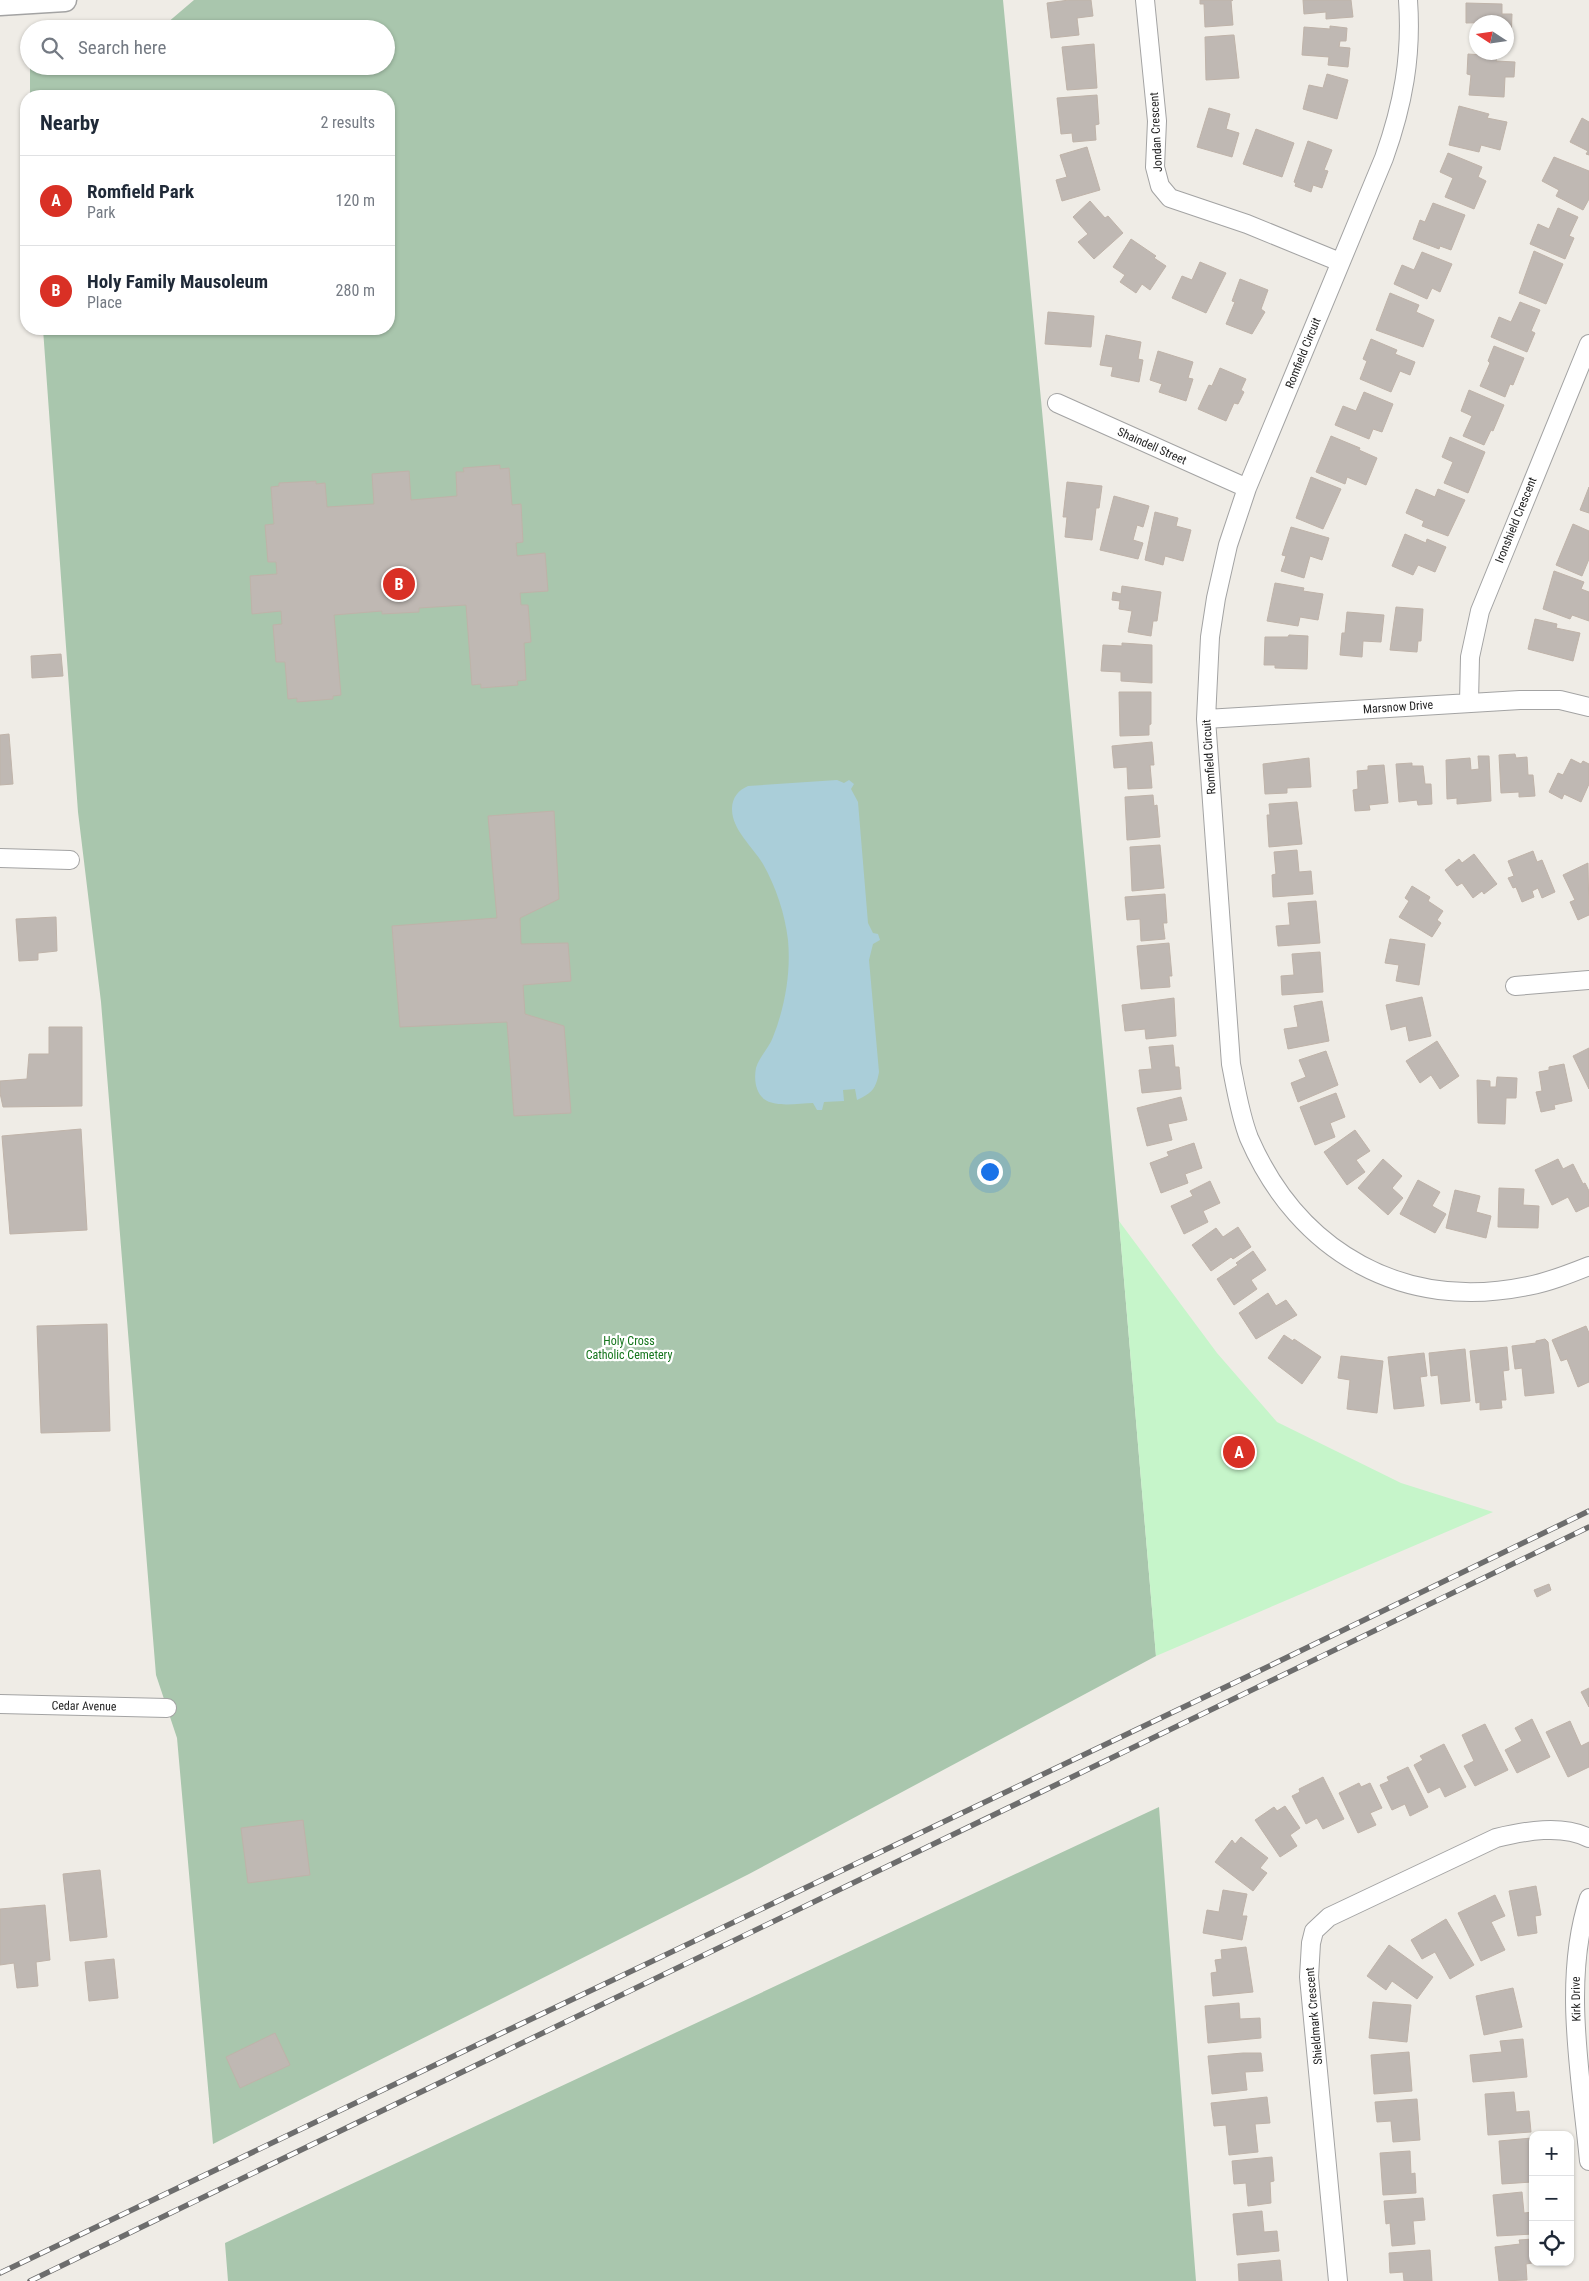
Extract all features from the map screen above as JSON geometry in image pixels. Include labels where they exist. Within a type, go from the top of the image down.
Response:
[{"type":"street","points":[[0,4],[65,0]]},
{"type":"street","name":"Jondan Crescent","points":[[1145,0],[1157,121],[1155,167],[1160,186],[1170,198],[1247,224],[1340,262]]},
{"type":"street","name":"Romfield Circuit","points":[[1408,0],[1410,29],[1402,103],[1384,158],[1247,488],[1228,545],[1216,598],[1207,676],[1206,720],[1231,1064],[1238,1103],[1249,1136],[1262,1164],[1300,1218],[1321,1239],[1346,1257],[1378,1275],[1402,1283],[1449,1291],[1503,1290],[1529,1286],[1589,1266]]},
{"type":"street","name":"Ironshield Crescent","points":[[1468,702],[1470,657],[1480,611],[1589,344]]},
{"type":"street","name":"Shaindell Street","points":[[1057,403],[1247,488]]},
{"type":"street","name":"Marsnow Drive","points":[[1206,720],[1468,702],[1560,700],[1589,707]]},
{"type":"street","points":[[0,858],[70,860]]},
{"type":"street","points":[[1515,986],[1589,980]]},
{"type":"street","name":"Cedar Avenue","points":[[0,1704],[167,1708]]},
{"type":"street","name":"Shieldmark Crescent","points":[[1338,2281],[1309,1977],[1311,1943],[1314,1931],[1329,1917],[1496,1838],[1522,1832],[1544,1831],[1578,1832],[1589,1838]]},
{"type":"street","name":"Kirk Drive","points":[[1589,1898],[1577,1945],[1574,1995],[1589,2161]]},
{"type":"green space","name":"Holy Cross Catholic Cemetery","points":[[194,0],[1003,0],[1119,1221],[1156,1656],[749,1874],[213,2144],[177,1738],[156,1675],[101,1002],[78,812],[43,335],[395,335],[395,90],[30,90],[30,75],[395,75],[395,20],[171,20]]},
{"type":"green space","points":[[1119,1221],[1217,1353],[1277,1422],[1401,1483],[1493,1512],[1156,1656]]},
{"type":"green space","points":[[1159,1807],[1196,2281],[228,2281],[225,2243]]},
{"type":"water","points":[[837,780],[844,783],[849,780],[854,784],[851,789],[858,802],[868,923],[873,933],[878,934],[880,940],[873,944],[869,960],[879,1072],[875,1086],[866,1095],[857,1100],[855,1089],[843,1090],[844,1101],[824,1102],[822,1110],[817,1110],[813,1103],[781,1104],[769,1102],[761,1096],[757,1089],[755,1080],[756,1068],[773,1037],[784,1002],[789,964],[788,940],[782,911],[772,882],[763,864],[735,824],[732,809],[733,801],[737,794],[748,786]]},
{"type":"building","points":[[1091,0],[1093,16],[1077,18],[1079,35],[1051,38],[1047,3]]},
{"type":"building","points":[[1200,0],[1233,0],[1231,1],[1233,25],[1205,27],[1204,4],[1200,4]]},
{"type":"building","points":[[1303,0],[1351,0],[1353,17],[1326,19],[1326,12],[1304,14]]},
{"type":"building","points":[[1466,3],[1502,4],[1502,14],[1512,14],[1469,15],[1469,23],[1466,23]]},
{"type":"building","points":[[1330,26],[1347,28],[1346,41],[1340,41],[1339,47],[1350,48],[1348,67],[1328,65],[1329,57],[1302,55],[1304,27],[1330,29]]},
{"type":"building","points":[[1234,35],[1239,78],[1206,80],[1205,37]]},
{"type":"building","points":[[1094,44],[1097,88],[1067,90],[1062,47]]},
{"type":"building","points":[[1468,54],[1469,60],[1515,62],[1514,77],[1505,77],[1504,97],[1469,95],[1471,75],[1467,74]]},
{"type":"building","points":[[1327,74],[1348,80],[1337,119],[1303,109],[1309,85],[1323,88]]},
{"type":"building","points":[[1097,95],[1099,124],[1095,125],[1096,140],[1073,142],[1072,133],[1061,134],[1057,98]]},
{"type":"building","points":[[1459,106],[1489,114],[1487,118],[1507,122],[1500,150],[1481,145],[1479,152],[1449,145]]},
{"type":"building","points":[[1209,108],[1230,114],[1226,129],[1239,133],[1232,157],[1197,147]]},
{"type":"building","points":[[1582,118],[1589,122],[1589,155],[1586,154],[1588,151],[1570,142]]},
{"type":"building","points":[[1256,129],[1294,143],[1282,177],[1243,164]]},
{"type":"building","points":[[1308,141],[1332,150],[1324,170],[1328,171],[1322,188],[1313,185],[1311,192],[1295,186],[1296,183],[1294,182]]},
{"type":"building","points":[[1087,147],[1100,190],[1062,201],[1056,180],[1067,177],[1060,155]]},
{"type":"building","points":[[1448,153],[1482,167],[1478,177],[1486,181],[1474,209],[1445,197],[1453,178],[1440,172]]},
{"type":"building","points":[[1554,157],[1589,171],[1589,199],[1583,210],[1556,196],[1559,190],[1542,181]]},
{"type":"building","points":[[1090,201],[1105,218],[1108,216],[1123,233],[1094,259],[1078,242],[1088,234],[1073,217]]},
{"type":"building","points":[[1433,203],[1465,215],[1451,250],[1440,246],[1439,249],[1413,239],[1420,220],[1425,222]]},
{"type":"building","points":[[1558,208],[1578,217],[1569,236],[1574,238],[1565,259],[1530,244],[1538,224],[1549,229]]},
{"type":"building","points":[[1131,239],[1156,256],[1154,258],[1166,266],[1150,290],[1142,284],[1136,293],[1120,282],[1125,275],[1113,267]]},
{"type":"building","points":[[1534,251],[1563,264],[1546,304],[1519,293]]},
{"type":"building","points":[[1422,252],[1452,264],[1440,292],[1432,288],[1427,299],[1394,284],[1402,265],[1414,270]]},
{"type":"building","points":[[1200,262],[1226,273],[1206,313],[1172,298],[1182,276],[1192,280]]},
{"type":"building","points":[[1240,279],[1268,290],[1261,309],[1265,312],[1252,334],[1226,324],[1235,302],[1232,301]]},
{"type":"building","points":[[1390,293],[1419,305],[1416,312],[1434,320],[1423,347],[1376,330]]},
{"type":"building","points":[[1520,302],[1540,310],[1531,331],[1535,333],[1527,352],[1491,337],[1499,317],[1511,322]]},
{"type":"building","points":[[1048,312],[1094,316],[1091,347],[1045,344]]},
{"type":"building","points":[[1106,335],[1141,342],[1138,359],[1143,360],[1139,382],[1111,376],[1113,367],[1100,365]]},
{"type":"building","points":[[1371,339],[1397,350],[1395,354],[1415,362],[1410,375],[1400,371],[1391,392],[1360,379],[1367,361],[1363,359]]},
{"type":"building","points":[[1494,346],[1524,358],[1513,385],[1510,384],[1505,397],[1480,386],[1490,363],[1488,361]]},
{"type":"building","points":[[1158,351],[1193,362],[1188,378],[1193,379],[1186,401],[1159,392],[1162,384],[1150,380]]},
{"type":"building","points":[[1220,368],[1246,379],[1241,390],[1244,392],[1238,404],[1234,403],[1226,421],[1198,409],[1209,385],[1212,386]]},
{"type":"building","points":[[1469,390],[1504,405],[1493,431],[1491,430],[1484,445],[1463,436],[1472,416],[1461,411]]},
{"type":"building","points":[[1364,392],[1393,404],[1382,432],[1373,429],[1369,439],[1335,425],[1343,406],[1356,411]]},
{"type":"building","points":[[1331,436],[1360,448],[1359,450],[1377,458],[1366,485],[1347,477],[1345,484],[1316,472]]},
{"type":"building","points":[[1450,437],[1485,452],[1468,493],[1444,483],[1453,462],[1442,457]]},
{"type":"building","points":[[500,465],[500,469],[509,468],[512,505],[521,504],[523,542],[516,543],[517,556],[545,553],[548,591],[520,593],[521,605],[528,605],[531,642],[524,643],[526,680],[517,681],[518,685],[481,688],[481,684],[472,685],[466,605],[419,608],[419,612],[382,614],[382,611],[334,615],[341,695],[333,696],[333,699],[297,702],[297,698],[288,699],[285,662],[276,662],[273,625],[282,624],[281,611],[252,614],[250,576],[277,574],[276,562],[268,562],[265,525],[274,524],[271,487],[279,486],[279,483],[316,481],[316,484],[325,483],[327,507],[374,504],[372,474],[409,471],[411,500],[457,496],[456,472],[464,472],[463,468]]},
{"type":"building","points":[[1311,477],[1341,489],[1323,529],[1296,518]]},
{"type":"building","points":[[1067,482],[1102,486],[1099,508],[1096,508],[1092,540],[1065,537],[1067,517],[1063,517]]},
{"type":"building","points":[[1589,487],[1589,513],[1580,510]]},
{"type":"building","points":[[1416,489],[1435,497],[1438,489],[1465,500],[1448,536],[1422,526],[1424,521],[1406,513]]},
{"type":"building","points":[[1114,496],[1149,506],[1143,527],[1137,525],[1133,540],[1143,543],[1138,559],[1100,550]]},
{"type":"building","points":[[1155,512],[1178,518],[1176,526],[1191,530],[1183,561],[1165,556],[1163,565],[1145,560]]},
{"type":"building","points":[[1573,524],[1589,531],[1589,559],[1582,576],[1556,565]]},
{"type":"building","points":[[1291,527],[1329,538],[1322,560],[1310,556],[1304,578],[1281,571],[1286,556],[1282,555]]},
{"type":"building","points":[[1405,534],[1426,543],[1427,539],[1446,547],[1435,572],[1418,565],[1413,575],[1392,566]]},
{"type":"building","points":[[1554,571],[1584,582],[1581,589],[1589,592],[1589,621],[1572,615],[1570,619],[1543,609]]},
{"type":"building","points":[[1275,583],[1304,588],[1303,591],[1323,594],[1318,620],[1300,617],[1298,626],[1267,621]]},
{"type":"building","points":[[1122,586],[1161,592],[1157,621],[1153,621],[1151,636],[1128,632],[1132,611],[1119,609],[1120,601],[1112,600],[1113,592],[1121,594]]},
{"type":"building","points":[[1396,607],[1423,609],[1421,641],[1418,641],[1417,652],[1390,650]]},
{"type":"building","points":[[1347,612],[1384,615],[1381,642],[1363,641],[1362,657],[1340,655],[1342,633],[1345,633]]},
{"type":"building","points":[[1535,619],[1557,624],[1556,628],[1580,633],[1573,661],[1528,649]]},
{"type":"building","points":[[1289,635],[1308,636],[1307,669],[1275,668],[1275,665],[1264,665],[1265,637],[1288,637]]},
{"type":"building","points":[[1122,643],[1152,645],[1152,683],[1121,681],[1121,672],[1101,671],[1103,645],[1122,646]]},
{"type":"building","points":[[61,654],[63,676],[32,678],[31,656]]},
{"type":"building","points":[[1119,692],[1151,692],[1149,735],[1120,736]]},
{"type":"building","points":[[9,734],[13,784],[0,785],[0,735]]},
{"type":"building","points":[[1152,742],[1154,765],[1150,765],[1152,788],[1128,789],[1127,767],[1114,768],[1112,746]]},
{"type":"building","points":[[1515,754],[1516,758],[1527,757],[1528,775],[1533,775],[1535,796],[1519,797],[1519,792],[1501,793],[1499,755]]},
{"type":"building","points":[[1478,756],[1489,756],[1491,801],[1457,804],[1457,798],[1447,799],[1446,760],[1470,758],[1471,770],[1479,769]]},
{"type":"building","points":[[1309,758],[1311,787],[1287,788],[1287,793],[1265,794],[1263,764]]},
{"type":"building","points":[[1571,759],[1581,764],[1583,761],[1589,764],[1589,784],[1581,802],[1564,794],[1562,799],[1549,792],[1558,773],[1563,775]]},
{"type":"building","points":[[1412,763],[1412,766],[1423,766],[1425,784],[1431,784],[1432,804],[1418,805],[1417,800],[1399,802],[1396,764]]},
{"type":"building","points":[[1384,765],[1388,803],[1369,805],[1370,810],[1355,811],[1353,790],[1358,789],[1357,771],[1368,770],[1368,766]]},
{"type":"building","points":[[1153,795],[1154,806],[1157,805],[1160,837],[1127,840],[1125,797]]},
{"type":"building","points":[[1297,802],[1302,844],[1269,847],[1267,815],[1270,815],[1269,804]]},
{"type":"building","points":[[554,811],[559,899],[520,918],[521,944],[568,943],[571,981],[523,985],[525,1014],[564,1026],[571,1113],[514,1116],[507,1022],[400,1027],[392,926],[497,918],[488,816]]},
{"type":"building","points":[[1160,845],[1164,888],[1132,891],[1130,847]]},
{"type":"building","points":[[1297,850],[1299,872],[1311,871],[1313,894],[1273,897],[1272,875],[1276,874],[1274,852]]},
{"type":"building","points":[[1533,851],[1537,862],[1542,860],[1555,892],[1542,898],[1538,888],[1532,891],[1534,897],[1522,902],[1516,887],[1513,888],[1508,878],[1514,876],[1508,861]]},
{"type":"building","points":[[1474,854],[1497,884],[1484,894],[1482,891],[1473,898],[1462,883],[1457,886],[1445,870],[1459,859],[1462,863]]},
{"type":"building","points":[[1588,863],[1589,915],[1578,920],[1570,902],[1575,900],[1563,875]]},
{"type":"building","points":[[1412,886],[1430,897],[1428,901],[1443,911],[1437,920],[1441,923],[1432,937],[1399,917],[1409,901],[1405,898]]},
{"type":"building","points":[[1165,894],[1167,923],[1163,923],[1165,939],[1141,941],[1140,919],[1127,920],[1125,897]]},
{"type":"building","points":[[1316,901],[1320,943],[1278,946],[1276,926],[1290,925],[1288,903]]},
{"type":"building","points":[[56,917],[57,951],[38,953],[38,960],[19,961],[16,919]]},
{"type":"building","points":[[1390,939],[1425,944],[1419,985],[1396,981],[1399,965],[1385,963]]},
{"type":"building","points":[[1169,943],[1172,976],[1169,976],[1170,987],[1141,989],[1137,946]]},
{"type":"building","points":[[1320,952],[1323,992],[1282,995],[1281,976],[1294,975],[1292,954]]},
{"type":"building","points":[[1422,997],[1431,1036],[1409,1041],[1406,1026],[1391,1030],[1386,1005]]},
{"type":"building","points":[[1174,998],[1176,1036],[1146,1039],[1145,1029],[1125,1031],[1122,1005]]},
{"type":"building","points":[[1322,1001],[1329,1041],[1288,1049],[1284,1029],[1298,1027],[1294,1006]]},
{"type":"building","points":[[49,1027],[82,1027],[82,1106],[3,1107],[0,1081],[27,1079],[29,1054],[49,1054]]},
{"type":"building","points":[[1437,1041],[1459,1076],[1440,1089],[1431,1075],[1420,1083],[1406,1061]]},
{"type":"building","points":[[1173,1045],[1175,1067],[1179,1067],[1181,1089],[1142,1093],[1139,1070],[1152,1069],[1149,1047]]},
{"type":"building","points":[[1589,1048],[1589,1089],[1573,1056]]},
{"type":"building","points":[[1326,1051],[1338,1085],[1298,1102],[1291,1083],[1306,1077],[1299,1060]]},
{"type":"building","points":[[1564,1064],[1572,1101],[1554,1105],[1555,1109],[1541,1112],[1536,1092],[1542,1091],[1539,1072],[1549,1070],[1549,1067]]},
{"type":"building","points":[[1497,1077],[1517,1078],[1516,1098],[1506,1098],[1505,1124],[1478,1123],[1477,1080],[1490,1081],[1490,1087],[1496,1087]]},
{"type":"building","points":[[1336,1093],[1345,1117],[1330,1123],[1335,1137],[1315,1145],[1300,1107]]},
{"type":"building","points":[[1181,1097],[1187,1120],[1168,1124],[1172,1140],[1147,1146],[1137,1108]]},
{"type":"building","points":[[81,1129],[87,1230],[10,1234],[2,1136]]},
{"type":"building","points":[[1355,1130],[1370,1151],[1356,1160],[1365,1172],[1347,1185],[1324,1152]]},
{"type":"building","points":[[1194,1143],[1202,1168],[1185,1174],[1188,1183],[1161,1193],[1150,1163],[1169,1156],[1167,1152]]},
{"type":"building","points":[[1383,1159],[1402,1176],[1392,1188],[1403,1198],[1388,1215],[1358,1188]]},
{"type":"building","points":[[1558,1159],[1563,1169],[1573,1164],[1583,1184],[1585,1183],[1589,1191],[1589,1206],[1576,1212],[1568,1197],[1552,1205],[1535,1170]]},
{"type":"building","points":[[1418,1180],[1440,1192],[1432,1206],[1446,1214],[1435,1233],[1400,1214]]},
{"type":"building","points":[[1210,1181],[1220,1203],[1203,1211],[1208,1222],[1184,1234],[1171,1206],[1193,1196],[1190,1191]]},
{"type":"building","points":[[1499,1188],[1524,1189],[1523,1205],[1539,1206],[1538,1228],[1498,1227]]},
{"type":"building","points":[[1455,1190],[1480,1196],[1476,1212],[1491,1216],[1486,1238],[1446,1228]]},
{"type":"building","points":[[1238,1227],[1251,1247],[1233,1259],[1231,1257],[1211,1271],[1192,1245],[1216,1228],[1223,1237]]},
{"type":"building","points":[[1253,1251],[1266,1270],[1251,1280],[1257,1289],[1234,1305],[1217,1279],[1238,1265],[1236,1263]]},
{"type":"building","points":[[1268,1293],[1276,1306],[1286,1300],[1297,1315],[1256,1339],[1239,1313]]},
{"type":"building","points":[[107,1324],[110,1431],[41,1433],[37,1326]]},
{"type":"building","points":[[1586,1326],[1589,1333],[1589,1382],[1578,1387],[1567,1359],[1561,1361],[1552,1340]]},
{"type":"building","points":[[1284,1335],[1293,1341],[1294,1339],[1321,1357],[1302,1384],[1268,1358]]},
{"type":"building","points":[[1545,1339],[1548,1342],[1554,1393],[1525,1396],[1522,1368],[1515,1369],[1512,1346],[1536,1343],[1536,1341]]},
{"type":"building","points":[[1507,1347],[1509,1370],[1503,1371],[1506,1400],[1501,1400],[1502,1408],[1480,1410],[1480,1402],[1476,1403],[1470,1351]]},
{"type":"building","points":[[1465,1349],[1470,1401],[1441,1404],[1438,1375],[1431,1376],[1429,1353]]},
{"type":"building","points":[[1424,1353],[1427,1376],[1420,1377],[1424,1406],[1394,1409],[1388,1357]]},
{"type":"building","points":[[1341,1356],[1383,1361],[1377,1413],[1347,1409],[1350,1380],[1338,1378]]},
{"type":"building","points":[[1549,1584],[1551,1590],[1537,1597],[1534,1590]]},
{"type":"building","points":[[1589,1688],[1589,1707],[1581,1692]]},
{"type":"building","points":[[1532,1719],[1550,1757],[1517,1773],[1505,1750],[1522,1741],[1515,1728]]},
{"type":"building","points":[[1570,1721],[1581,1746],[1589,1742],[1589,1767],[1568,1777],[1546,1732]]},
{"type":"building","points":[[1485,1724],[1508,1770],[1475,1786],[1464,1766],[1474,1761],[1462,1735]]},
{"type":"building","points":[[1444,1744],[1466,1787],[1445,1797],[1440,1787],[1428,1793],[1414,1765],[1423,1760],[1420,1756]]},
{"type":"building","points":[[1408,1767],[1428,1807],[1410,1816],[1405,1804],[1392,1810],[1380,1785],[1389,1781],[1387,1777]]},
{"type":"building","points":[[1323,1777],[1344,1819],[1323,1829],[1317,1818],[1306,1824],[1292,1796],[1300,1792],[1299,1789]]},
{"type":"building","points":[[1359,1783],[1361,1787],[1370,1783],[1382,1808],[1370,1813],[1376,1825],[1358,1833],[1339,1793]]},
{"type":"building","points":[[1285,1806],[1300,1828],[1290,1835],[1297,1846],[1280,1857],[1255,1820],[1274,1807],[1277,1811]]},
{"type":"building","points":[[303,1820],[310,1875],[248,1883],[241,1828]]},
{"type":"building","points":[[1241,1837],[1268,1858],[1260,1868],[1267,1873],[1253,1891],[1215,1862],[1232,1840],[1235,1844]]},
{"type":"building","points":[[100,1870],[107,1937],[70,1941],[63,1874]]},
{"type":"building","points":[[1536,1886],[1541,1915],[1535,1916],[1537,1933],[1518,1936],[1509,1891]]},
{"type":"building","points":[[1223,1890],[1247,1894],[1242,1916],[1247,1916],[1242,1940],[1203,1933],[1207,1910],[1219,1912]]},
{"type":"building","points":[[1495,1895],[1505,1916],[1491,1922],[1505,1950],[1481,1961],[1458,1913]]},
{"type":"building","points":[[45,1905],[50,1960],[36,1962],[38,1986],[17,1988],[14,1963],[0,1965],[0,1909]]},
{"type":"building","points":[[1446,1919],[1474,1965],[1450,1979],[1435,1952],[1422,1959],[1411,1940]]},
{"type":"building","points":[[1389,1945],[1433,1977],[1417,1999],[1392,1981],[1386,1990],[1367,1976]]},
{"type":"building","points":[[1246,1947],[1253,1992],[1213,1996],[1211,1973],[1217,1972],[1215,1960],[1222,1959],[1221,1950]]},
{"type":"building","points":[[114,1959],[118,1998],[89,2001],[85,1962]]},
{"type":"building","points":[[1513,1988],[1522,2027],[1484,2035],[1476,1996]]},
{"type":"building","points":[[1373,2002],[1411,2005],[1407,2042],[1369,2038]]},
{"type":"building","points":[[1239,2003],[1240,2019],[1260,2018],[1261,2038],[1208,2043],[1205,2006]]},
{"type":"building","points":[[275,2033],[290,2065],[240,2088],[226,2057]]},
{"type":"building","points":[[1523,2039],[1527,2077],[1473,2082],[1470,2055],[1502,2052],[1500,2041]]},
{"type":"building","points":[[1409,2052],[1412,2091],[1374,2094],[1371,2055]]},
{"type":"building","points":[[1261,2053],[1263,2071],[1245,2072],[1247,2090],[1212,2094],[1208,2056]]},
{"type":"building","points":[[1514,2092],[1516,2112],[1529,2111],[1531,2131],[1488,2135],[1485,2094]]},
{"type":"building","points":[[1267,2097],[1270,2123],[1255,2124],[1258,2152],[1229,2155],[1226,2125],[1214,2126],[1211,2103]]},
{"type":"building","points":[[1417,2099],[1420,2140],[1393,2142],[1391,2121],[1377,2122],[1375,2102]]},
{"type":"building","points":[[1529,2138],[1529,2182],[1502,2184],[1499,2141]]},
{"type":"building","points":[[1410,2151],[1411,2174],[1415,2173],[1416,2193],[1383,2195],[1380,2153]]},
{"type":"building","points":[[1272,2157],[1274,2181],[1270,2182],[1271,2203],[1248,2206],[1246,2183],[1234,2184],[1232,2161]]},
{"type":"building","points":[[1522,2192],[1524,2213],[1529,2212],[1529,2234],[1497,2236],[1493,2195]]},
{"type":"building","points":[[1423,2198],[1425,2220],[1413,2221],[1415,2244],[1392,2246],[1390,2223],[1386,2224],[1384,2201]]},
{"type":"building","points":[[1262,2211],[1264,2232],[1277,2231],[1279,2251],[1237,2255],[1233,2214]]},
{"type":"building","points":[[1529,2239],[1529,2264],[1526,2264],[1527,2280],[1499,2281],[1495,2247],[1520,2244],[1519,2240]]},
{"type":"building","points":[[1430,2250],[1432,2281],[1404,2281],[1403,2272],[1390,2273],[1389,2253]]},
{"type":"building","points":[[1280,2260],[1282,2281],[1239,2281],[1238,2264]]},
{"type":"railway","points":[[0,2273],[1259,1671],[1589,1511]]},
{"type":"railway","points":[[30,2281],[1589,1527]]},
{"type":"place","name":"Holy Family Mausoleum","points":[[399,584]]},
{"type":"place","name":"Romfield Park","points":[[1239,1452]]}]
